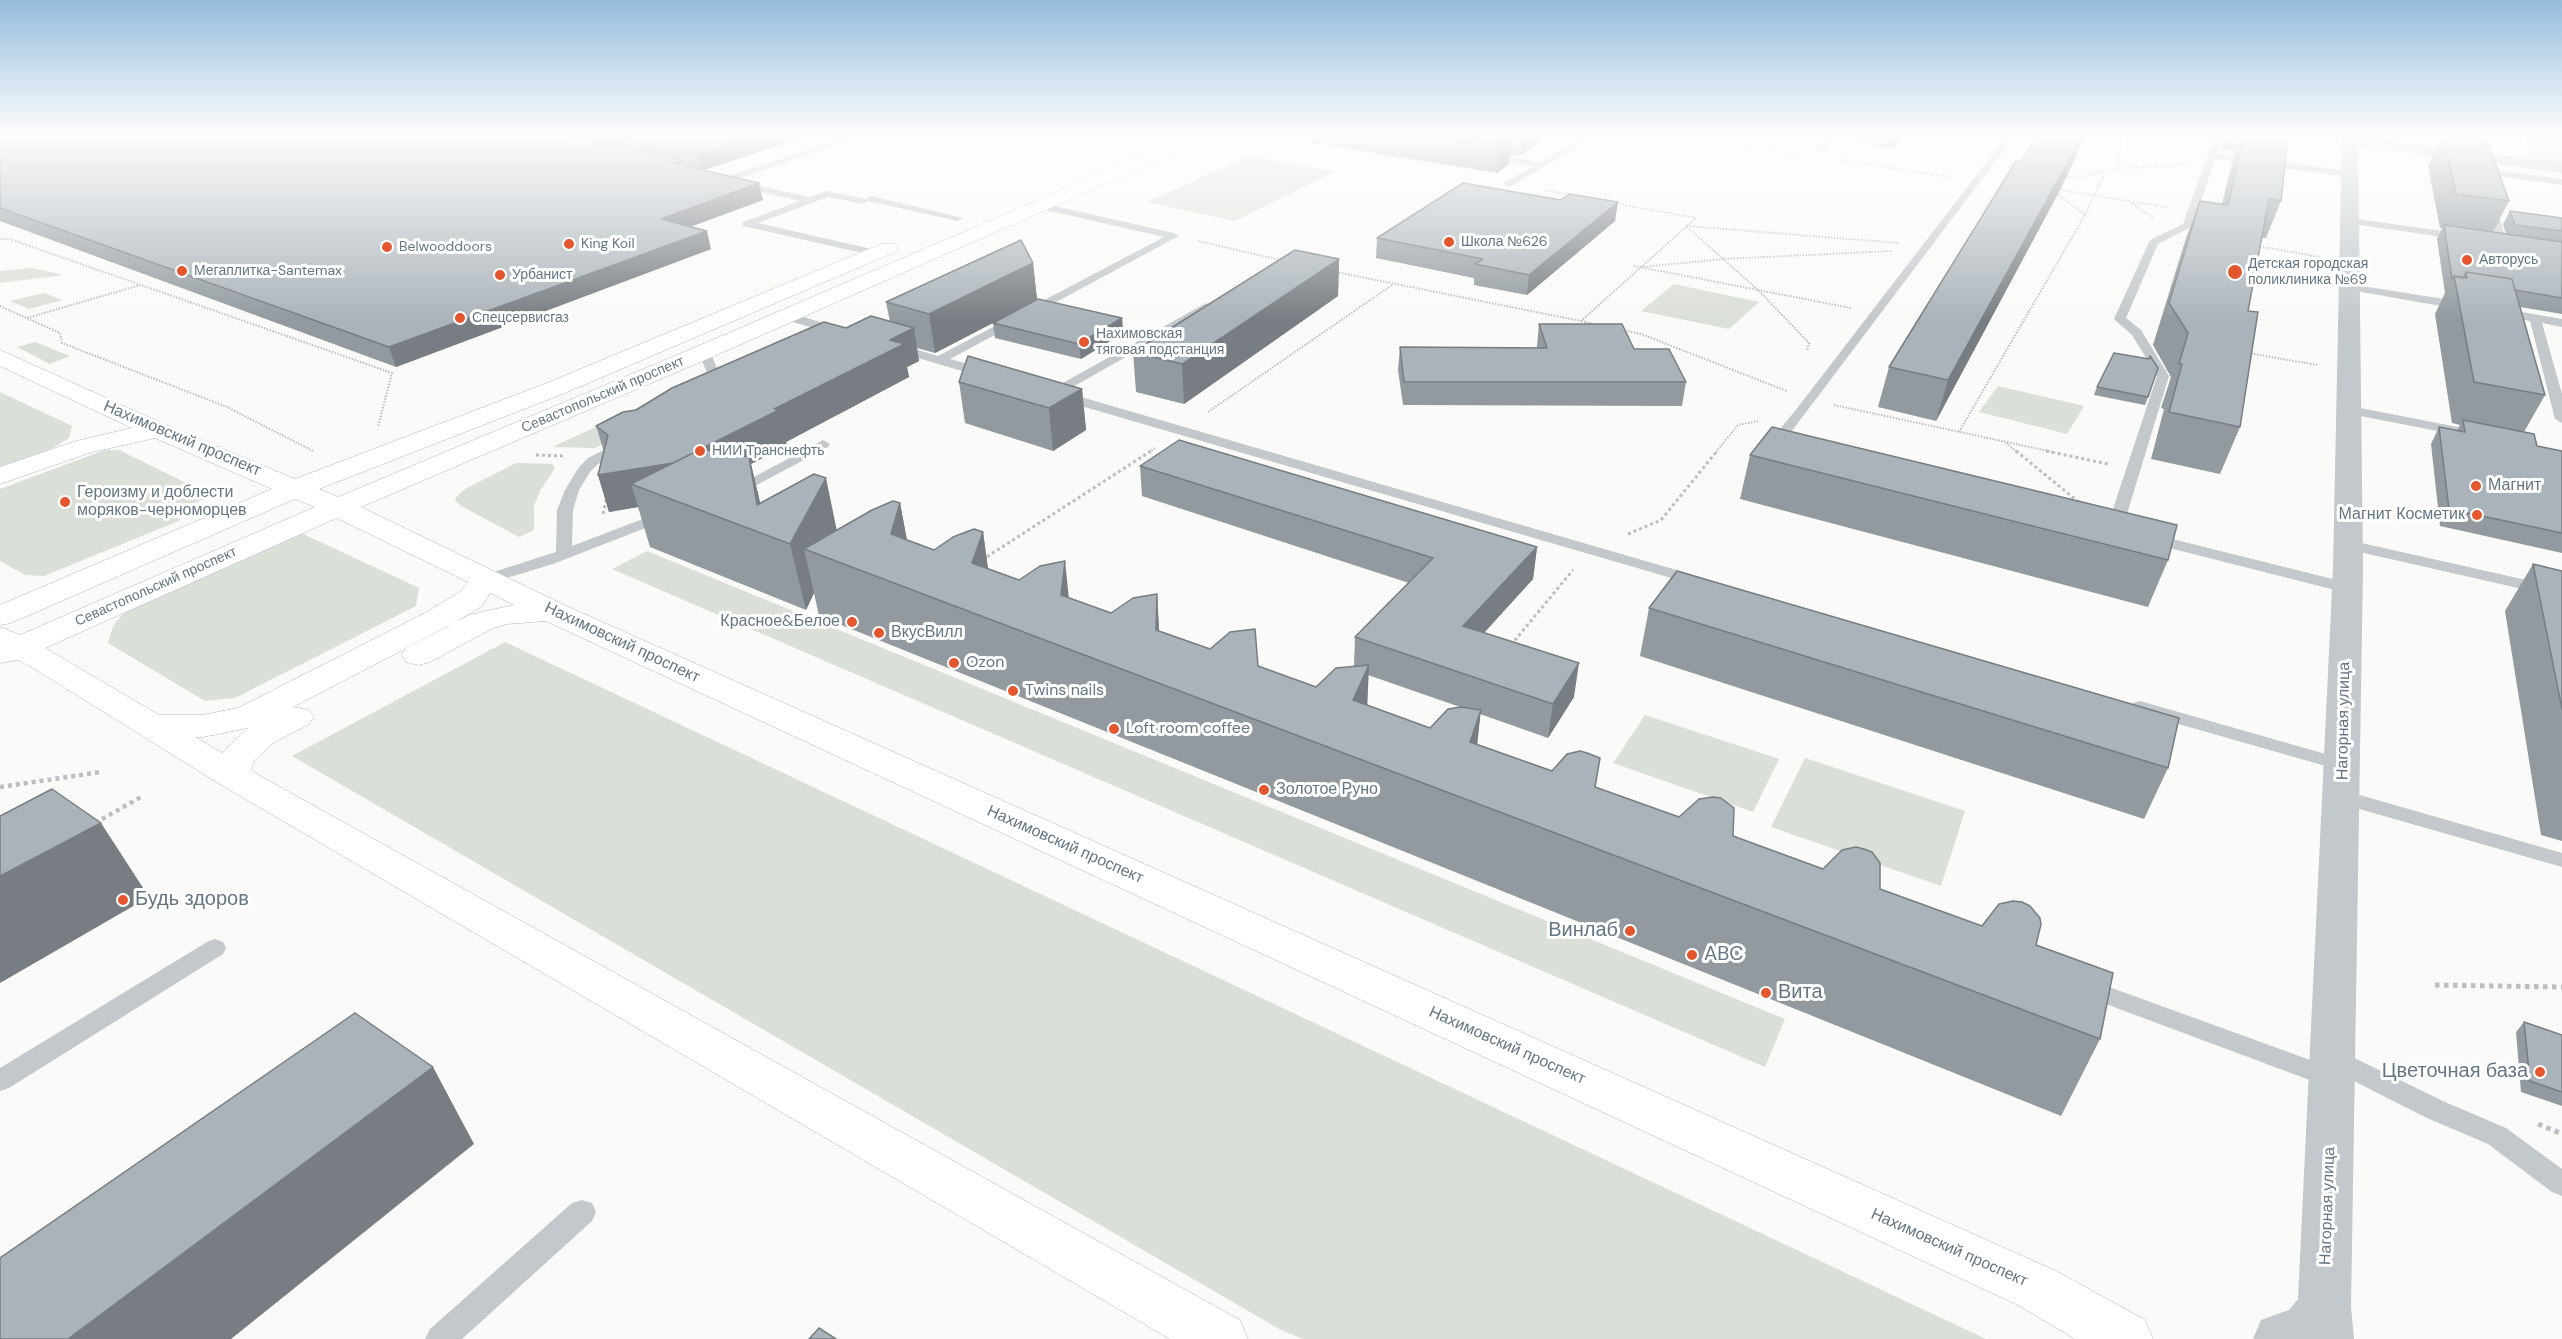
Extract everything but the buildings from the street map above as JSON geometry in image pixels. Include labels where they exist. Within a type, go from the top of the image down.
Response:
[{"type":"main road","name":"Севастопольский проспект","points":[[6,647],[787,316],[1035,196]]},
{"type":"main road","points":[[927,231],[980,208]]},
{"type":"main road","name":"Севастопольский проспект","points":[[0,616],[378,455],[556,388],[907,240]]},
{"type":"main road","name":"Нахимовский проспект","points":[[5,363],[338,507],[551,611],[2037,1288],[2114,1335]]},
{"type":"main road","points":[[0,476],[85,446],[157,430]]},
{"type":"main road","points":[[151,726],[203,726],[248,717],[436,620],[471,599],[484,580]]},
{"type":"main road","points":[[231,775],[238,756],[261,735],[480,622],[504,615],[551,611]]},
{"type":"main road","points":[[6,647],[50,664],[231,775],[1221,1339]]},
{"type":"street","name":"Нагорная улица","points":[[2280,1339],[2307,1330],[2328,1328],[2348,545],[2350,196]]},
{"type":"lane","points":[[792,196],[808,200]]},
{"type":"lane","points":[[819,196],[747,224],[876,253]]},
{"type":"lane","points":[[844,196],[958,218]]},
{"type":"lane","points":[[1043,196],[1174,236]]},
{"type":"lane","points":[[1796,451],[1773,446],[1800,414],[1965,196]]},
{"type":"lane","points":[[2198,196],[2188,226],[2154,243],[2120,319],[2137,333],[2163,376],[2134,469],[2108,529],[2347,588]]},
{"type":"lane","points":[[2350,221],[2496,242],[2486,196]]},
{"type":"lane","points":[[939,360],[1174,236]]},
{"type":"lane","points":[[2349,287],[2562,323]]},
{"type":"lane","points":[[1215,303],[1047,391],[1716,586]]},
{"type":"lane","points":[[787,316],[861,337]]},
{"type":"lane","points":[[2535,318],[2562,419]]},
{"type":"lane","points":[[883,344],[1007,380]]},
{"type":"lane","points":[[699,403],[713,389],[715,377],[704,352]]},
{"type":"lane","points":[[2350,410],[2474,434]]},
{"type":"lane","points":[[564,554],[565,510],[572,490],[584,470],[607,452],[635,438]]},
{"type":"lane","points":[[756,503],[744,499],[717,500],[823,444]]},
{"type":"lane","points":[[484,580],[564,554],[685,509]]},
{"type":"lane","points":[[2348,545],[2562,593]]},
{"type":"lane","points":[[2120,702],[2562,860]]},
{"type":"lane","points":[[0,1081],[215,948]]},
{"type":"lane","points":[[2066,981],[2333,1069],[2436,1110],[2497,1136],[2562,1184]]},
{"type":"lane","points":[[440,1339],[582,1212]]},
{"type":"path","points":[[2060,196],[2085,215]]},
{"type":"path","points":[[1959,432],[2085,215],[2093,196]]},
{"type":"path","points":[[2129,201],[2193,212]]},
{"type":"path","points":[[1581,321],[1696,218],[1609,202]]},
{"type":"path","points":[[1686,226],[1891,242],[1925,249]]},
{"type":"path","points":[[1686,226],[1758,290],[1809,343],[1807,351]]},
{"type":"path","points":[[1174,236],[1289,262]]},
{"type":"path","points":[[0,239],[10,240],[392,373],[378,428]]},
{"type":"path","points":[[1641,267],[1724,259],[1925,249]]},
{"type":"path","points":[[1634,266],[1877,313]]},
{"type":"path","points":[[1335,272],[1601,326]]},
{"type":"path","points":[[27,318],[141,285]]},
{"type":"path","points":[[0,306],[60,333],[62,343],[226,407],[314,452]]},
{"type":"path","points":[[1621,330],[1641,334],[1810,400],[2134,469]]},
{"type":"path","points":[[2240,352],[2350,371]]},
{"type":"path","points":[[1506,651],[1590,550],[1661,520],[1738,425],[1800,414]]},
{"type":"path","points":[[2006,443],[2108,529]]},
{"type":"path","points":[[534,455],[566,456]]},
{"type":"path","points":[[607,495],[602,513],[630,528]]},
{"type":"path","points":[[0,789],[101,772]]},
{"type":"path","points":[[92,825],[141,797]]},
{"type":"path","points":[[2435,985],[2562,987]]},
{"type":"shaded area","points":[[1159,196],[1285,196],[1235,221],[1147,202]]},
{"type":"shaded area","points":[[31,268],[65,275],[0,283],[0,271]]},
{"type":"shaded area","points":[[1674,284],[1759,302],[1729,329],[1641,311]]},
{"type":"shaded area","points":[[44,293],[62,300],[29,309],[10,301]]},
{"type":"shaded area","points":[[35,342],[70,356],[50,364],[17,347]]},
{"type":"shaded area","points":[[1998,386],[2084,406],[2067,434],[1979,412]]},
{"type":"shaded area","points":[[0,392],[72,426],[69,438],[46,452],[0,469]]},
{"type":"shaded area","points":[[665,395],[681,404],[595,448],[552,447]]},
{"type":"shaded area","points":[[105,450],[119,450],[213,496],[169,513],[181,520],[44,576],[25,575],[0,561],[0,489]]},
{"type":"shaded area","points":[[516,463],[552,464],[555,468],[540,491],[534,506],[534,530],[519,537],[461,506],[455,500],[465,489]]},
{"type":"shaded area","points":[[299,532],[419,588],[416,606],[235,698],[205,701],[108,643],[113,626],[136,604]]},
{"type":"shaded area","points":[[647,551],[1785,1019],[1765,1067],[612,569]]},
{"type":"shaded area","points":[[505,642],[1986,1339],[1303,1339],[1281,1330],[292,756]]},
{"type":"shaded area","points":[[1645,715],[1779,759],[1753,812],[1613,763]]},
{"type":"shaded area","points":[[1805,758],[1965,811],[1941,886],[1771,827]]},
{"type":"place","name":"Школа №626","points":[[1449,242]]},
{"type":"place","name":"King Koil","points":[[569,244]]},
{"type":"place","name":"Belwooddoors","points":[[387,247]]},
{"type":"place","name":"Авторусь","points":[[2467,260]]},
{"type":"place","name":"Мегаплитка-Santemax","points":[[182,271]]},
{"type":"place","name":"Детская городская поликлиника №69","points":[[2235,272]]},
{"type":"place","name":"Урбанист","points":[[500,275]]},
{"type":"place","name":"Спецсервисгаз","points":[[460,318]]},
{"type":"place","name":"Нахимовская тяговая подстанция","points":[[1084,342]]},
{"type":"place","name":"НИИ Транснефть","points":[[700,451]]},
{"type":"place","name":"Магнит","points":[[2476,486]]},
{"type":"place","name":"Героизму и доблести моряков-черноморцев","points":[[65,502]]},
{"type":"place","name":"Магнит Косметик","points":[[2477,515]]},
{"type":"place","name":"Красное&Белое","points":[[852,622]]},
{"type":"place","name":"ВкусВилл","points":[[879,633]]},
{"type":"place","name":"Ozon","points":[[954,663]]},
{"type":"place","name":"Twins nails","points":[[1013,691]]},
{"type":"place","name":"Loft room coffee","points":[[1114,729]]},
{"type":"place","name":"Золотое Руно","points":[[1264,790]]},
{"type":"place","name":"Будь здоров","points":[[123,900]]},
{"type":"place","name":"Винлаб","points":[[1630,931]]},
{"type":"place","name":"ABC","points":[[1692,955]]},
{"type":"place","name":"Вита","points":[[1766,993]]},
{"type":"place","name":"Цветочная база","points":[[2540,1072]]}]
